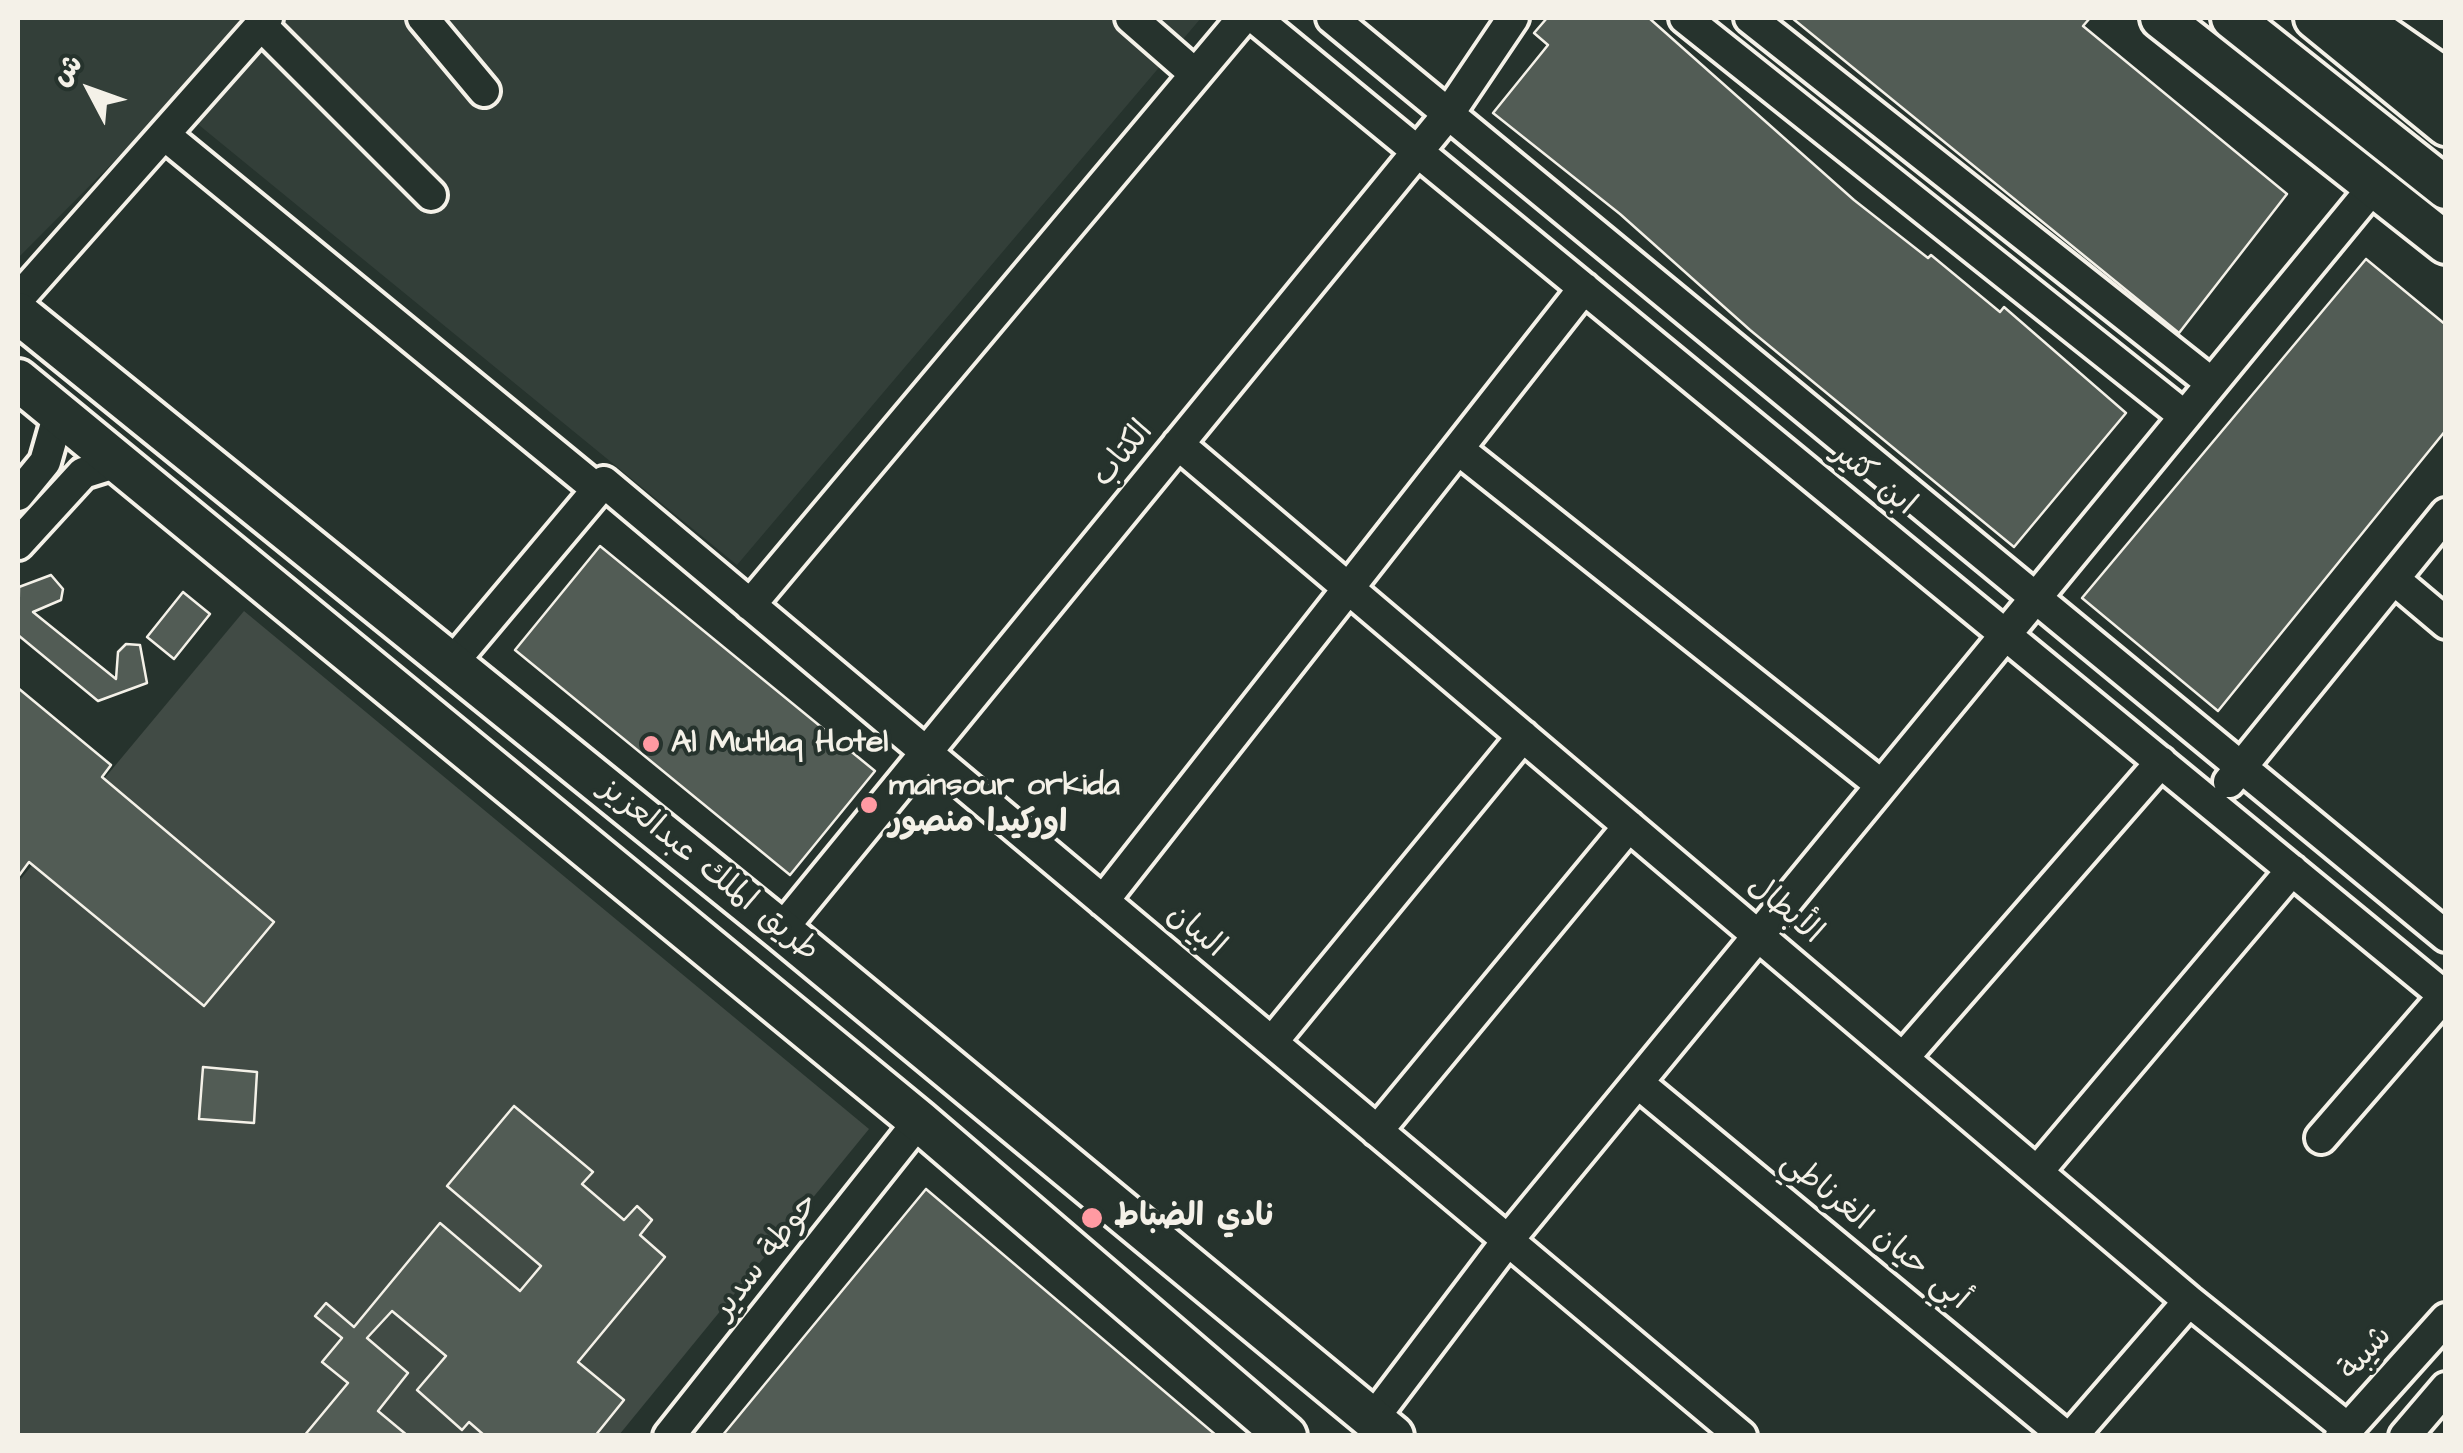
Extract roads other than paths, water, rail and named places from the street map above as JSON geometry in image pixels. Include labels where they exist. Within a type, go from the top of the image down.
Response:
[{"type":"main road","points":[[2161,18],[2446,243]]},
{"type":"main road","points":[[2232,18],[2446,188]]},
{"type":"main road","points":[[2314,18],[2446,125]]},
{"type":"main road","points":[[2357,18],[2446,80]]},
{"type":"main road","points":[[2394,18],[2446,62]]},
{"type":"main road","name":"طريق الملك عبدالعزيز","points":[[18,313],[780,930],[1383,1428]]},
{"type":"main road","name":"طريق الملك عبدالعزيز","points":[[18,380],[919,1122],[1286,1436]]},
{"type":"street","points":[[423,18],[484,91]]},
{"type":"street","points":[[1131,18],[1195,74]]},
{"type":"street","points":[[750,605],[1242,18]]},
{"type":"street","name":"ابن كثير","points":[[1255,18],[2445,996]]},
{"type":"street","name":"ابن كثير","points":[[1332,18],[2446,936]]},
{"type":"street","name":"الكتاب","points":[[780,930],[1449,113],[1513,18]]},
{"type":"street","points":[[1685,18],[2184,414]]},
{"type":"street","points":[[1750,18],[2210,382]]},
{"type":"street","points":[[18,299],[264,21],[431,195]]},
{"type":"street","name":"البيان","points":[[166,136],[750,605],[1741,1436]]},
{"type":"street","points":[[1383,1428],[1508,1240],[2004,632],[2375,186]]},
{"type":"street","points":[[1103,901],[1584,288]]},
{"type":"street","points":[[18,496],[45,462],[58,413]]},
{"type":"street","name":"الأبطال","points":[[1178,444],[2344,1432]]},
{"type":"street","points":[[1458,449],[1880,785]]},
{"type":"street","points":[[18,544],[84,473],[118,462]]},
{"type":"street","points":[[452,663],[600,486]]},
{"type":"street","points":[[2212,804],[2446,514]]},
{"type":"street","points":[[2394,580],[2446,623]]},
{"type":"street","points":[[1272,1042],[1523,736]]},
{"type":"street","points":[[1903,1058],[2161,762]]},
{"type":"street","points":[[1377,1131],[1629,826]]},
{"type":"street","points":[[2037,1172],[2292,870]]},
{"type":"street","points":[[2321,1138],[2445,996]]},
{"type":"street","name":"أبي حيان الغرناطي","points":[[1638,1084],[2069,1436]]},
{"type":"street","name":"حوطة سدير","points":[[669,1436],[919,1122]]},
{"type":"street","points":[[2069,1436],[2189,1301]]},
{"type":"street","name":"شيبة","points":[[2344,1432],[2446,1319]]},
{"type":"street","points":[[2405,1436],[2446,1388]]},
{"type":"place","name":"Al Mutlaq Hotel","points":[[651,744]]},
{"type":"place","name":"mansour orkida اوركيدا منصور","points":[[869,805]]},
{"type":"place","name":"نادي الضباط","points":[[1092,1218]]}]
